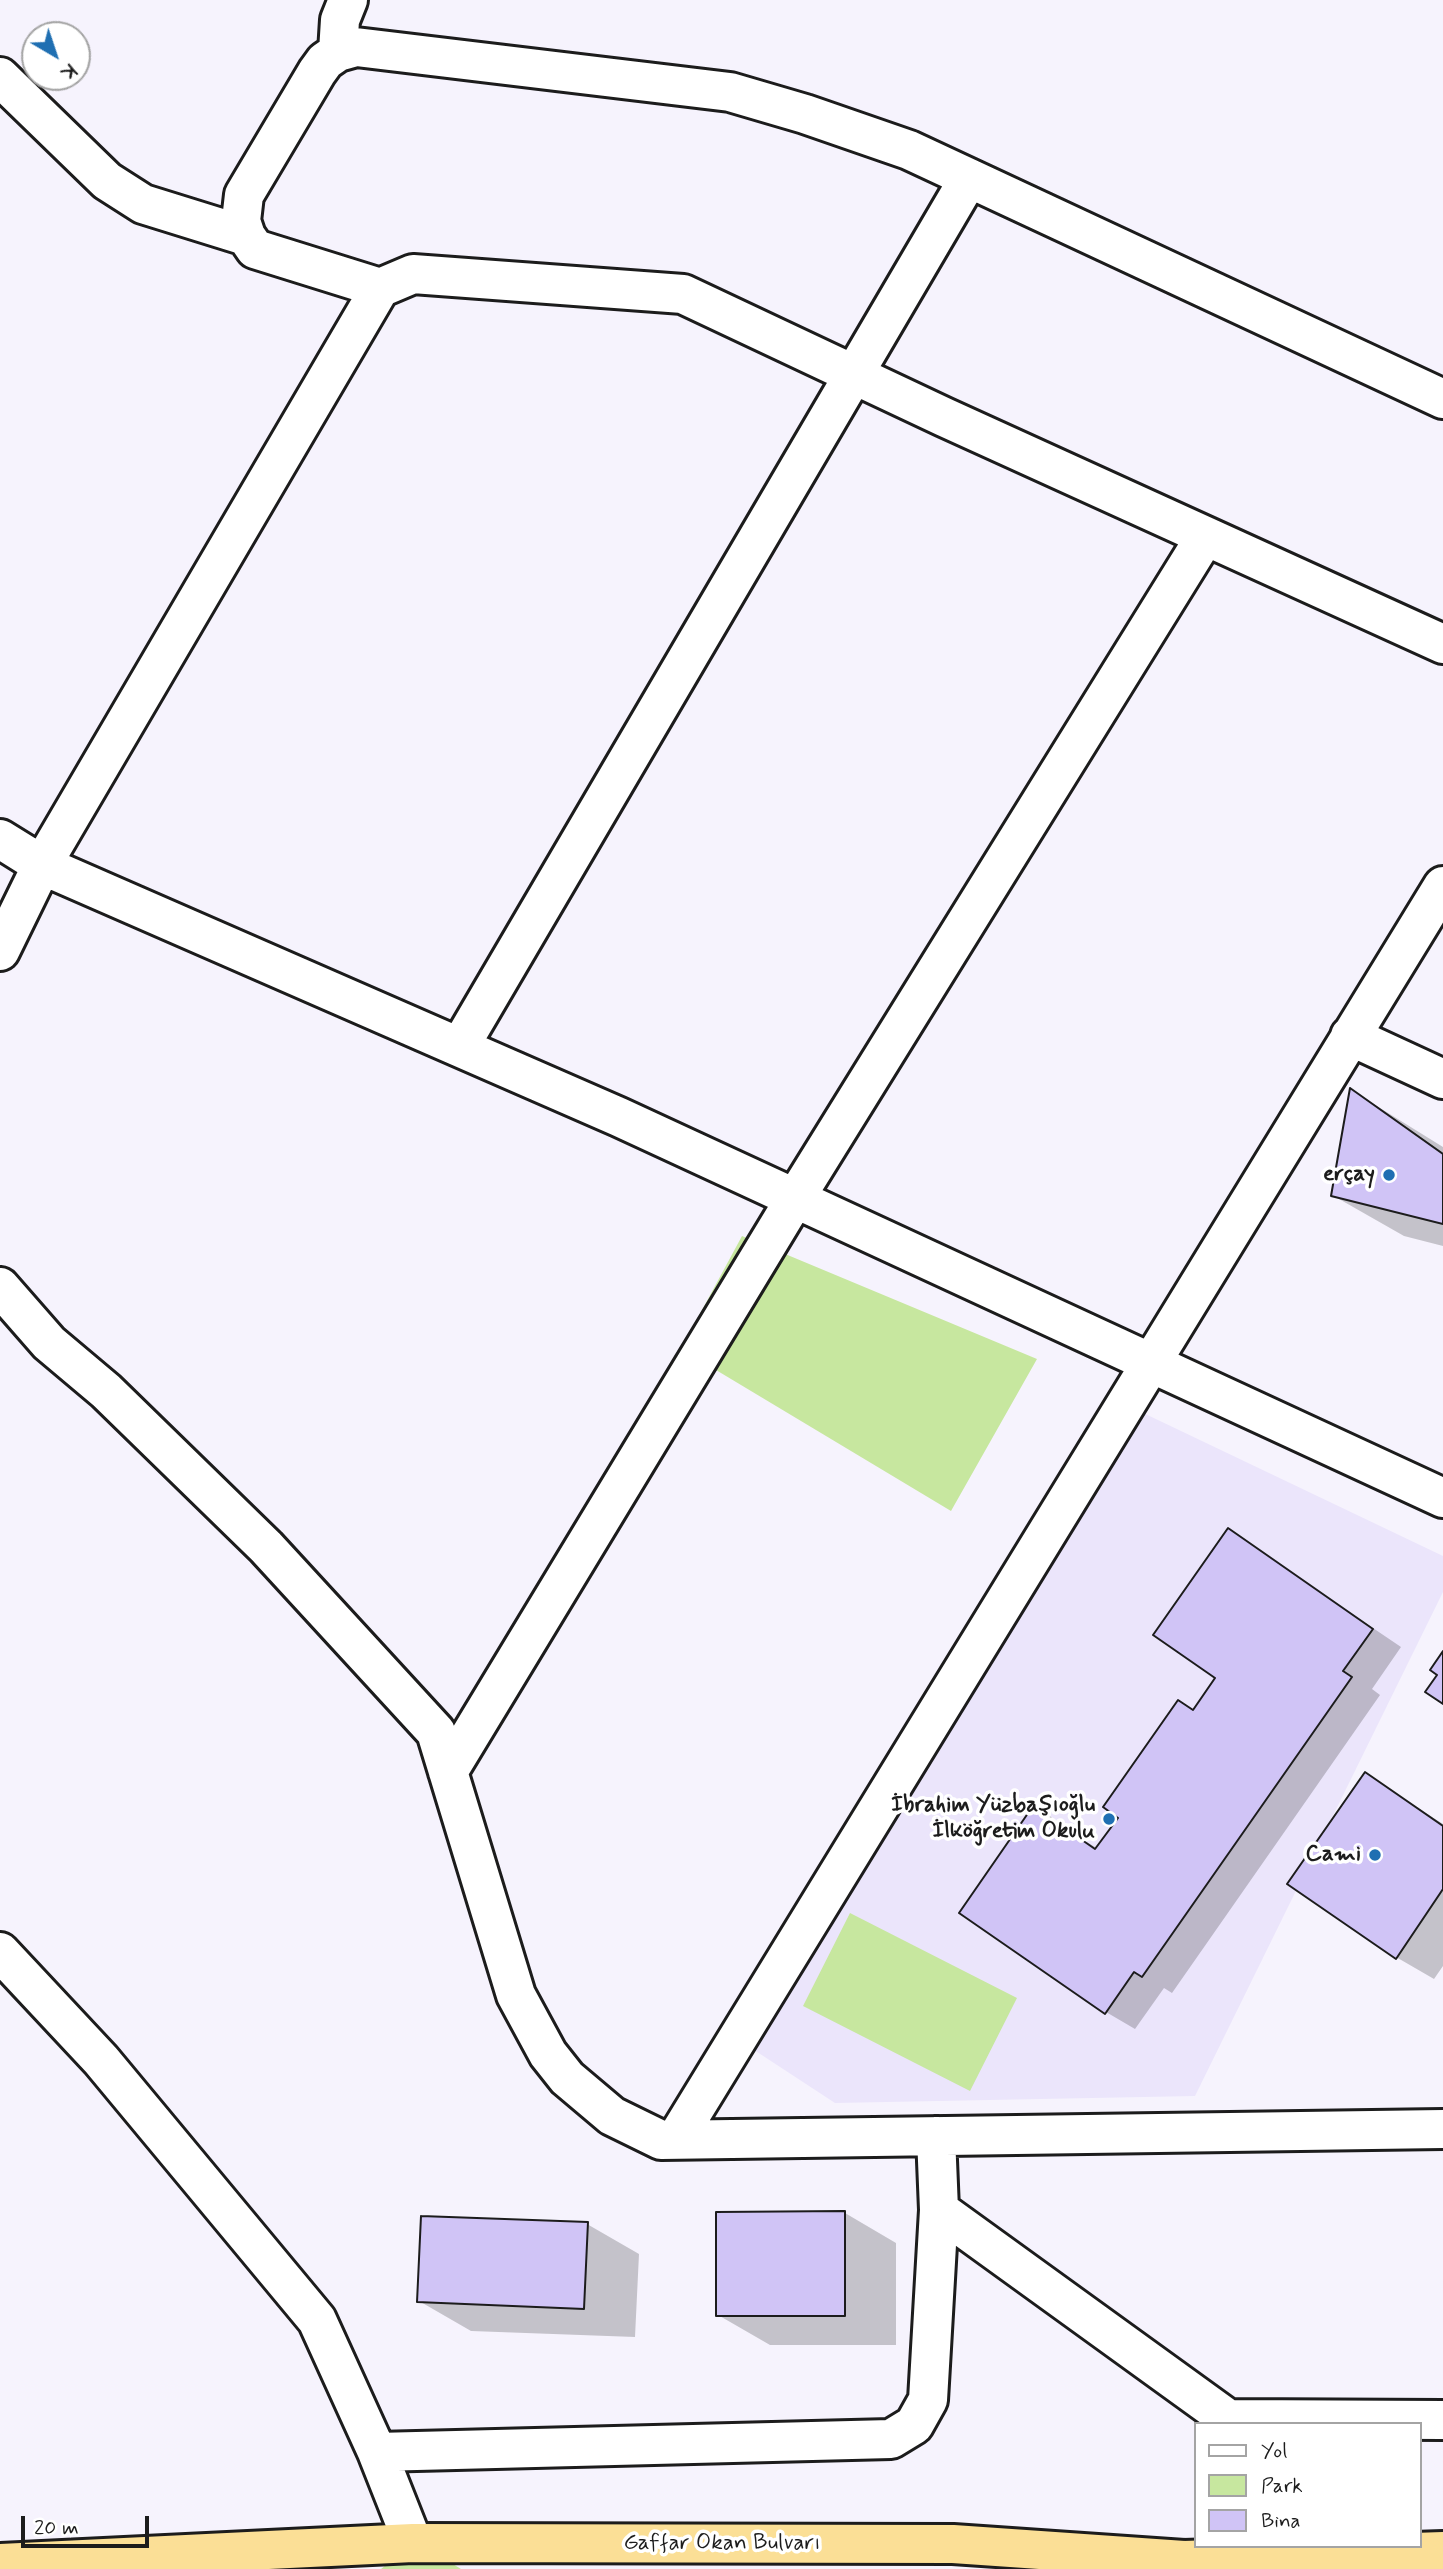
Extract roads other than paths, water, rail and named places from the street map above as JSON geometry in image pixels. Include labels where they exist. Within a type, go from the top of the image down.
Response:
[{"type":"highway","name":"Gaffar Okan Bulvarı","points":[[0,2563],[314,2558],[412,2543],[492,2556],[953,2544],[1184,2560],[1443,2551]]},
{"type":"street","points":[[338,52],[340,20],[348,0]]},
{"type":"street","points":[[380,288],[255,249],[246,236],[241,220],[244,195],[317,72],[325,61],[338,52],[356,47],[730,92],[857,131],[969,178],[1443,399]]},
{"type":"street","points":[[0,77],[116,187],[142,204],[246,236]]},
{"type":"street","points":[[460,1046],[969,178]]},
{"type":"street","points":[[0,951],[42,865],[380,288],[400,278],[428,274],[683,294],[853,375],[1443,644]]},
{"type":"street","points":[[448,1772],[796,1197],[1205,537]]},
{"type":"street","points":[[0,839],[42,865],[460,1046],[796,1197],[1443,1498]]},
{"type":"street","points":[[676,2139],[1443,886]]},
{"type":"street","points":[[1350,1036],[1443,1079]]},
{"type":"street","points":[[0,1287],[49,1343],[106,1391],[188,1467],[353,1638],[436,1732],[508,1973],[532,2027],[548,2054],[575,2085],[612,2116],[661,2140],[1443,2129]]},
{"type":"street","points":[[0,1952],[101,2060],[317,2320],[377,2452],[412,2543]]},
{"type":"street","points":[[377,2452],[891,2439],[914,2425],[928,2400],[939,2210],[936,2136]]},
{"type":"street","points":[[939,2210],[1228,2420],[1443,2420]]},
{"type":"place","name":"erçay","points":[[1389,1175]]},
{"type":"place","name":"İbrahim Yüzbaşıoğlu İlköğretim Okulu","points":[[1109,1819]]},
{"type":"place","name":"Cami","points":[[1375,1855]]}]
